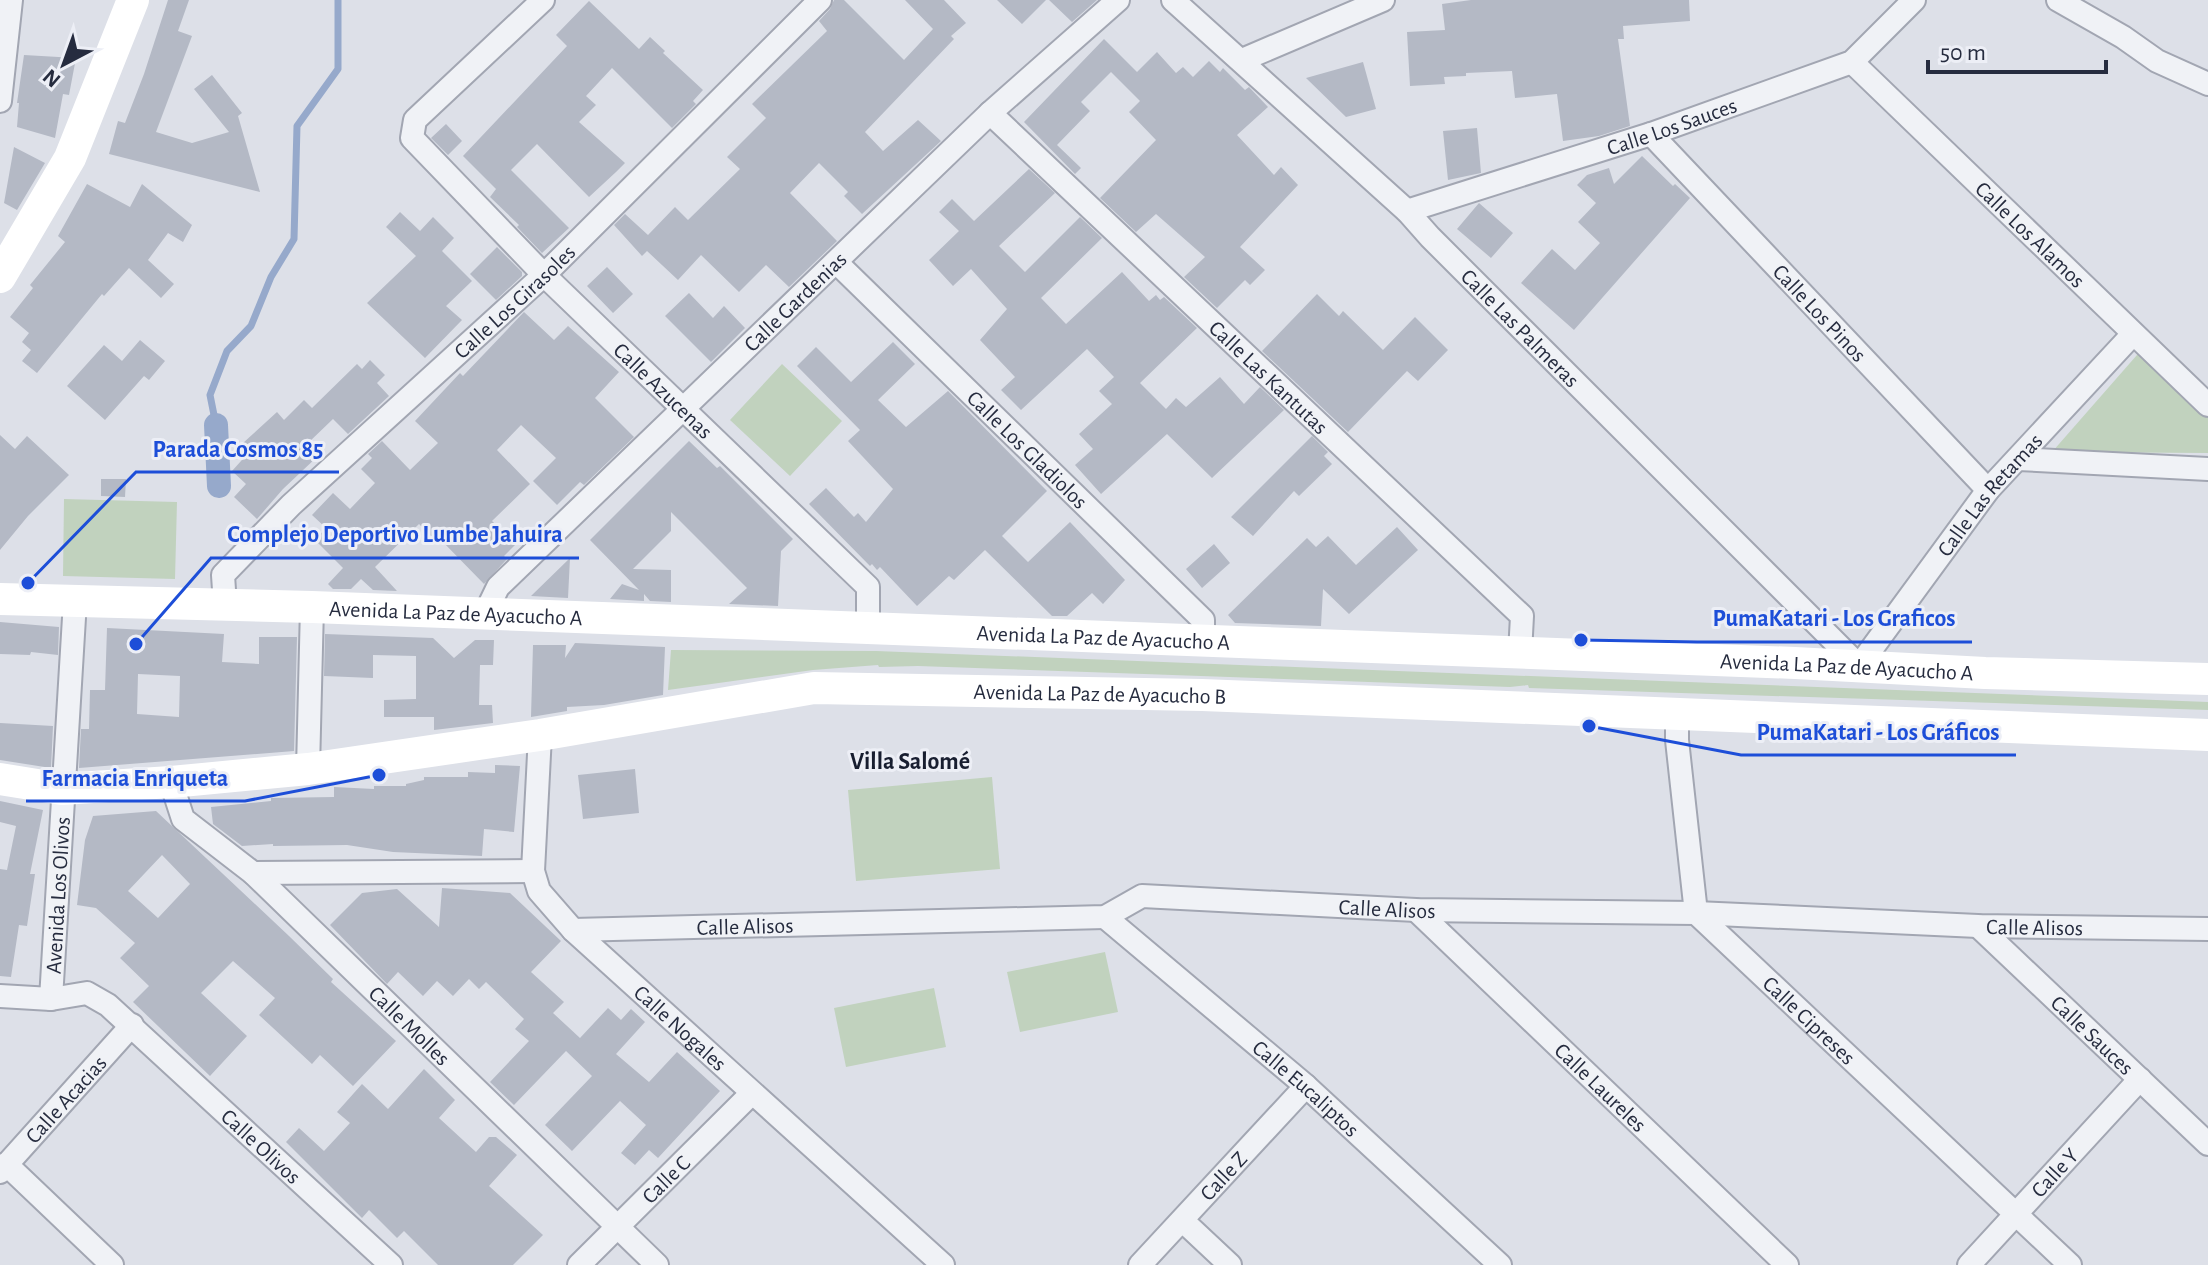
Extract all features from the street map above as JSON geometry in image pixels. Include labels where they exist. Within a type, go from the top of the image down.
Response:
[{"type":"main road","points":[[4,262],[70,158],[133,0]]},
{"type":"main road","name":"Avenida La Paz de Ayacucho A","points":[[0,599],[312,607],[1985,673],[2208,679]]},
{"type":"main road","name":"Avenida La Paz de Ayacucho B","points":[[0,779],[62,789],[308,769],[540,735],[814,688],[1216,696],[2208,735]]},
{"type":"street","points":[[0,101],[11,0]]},
{"type":"street","name":"Calle Azucenas","points":[[543,0],[415,120],[412,138],[544,275],[868,587],[868,629]]},
{"type":"street","name":"Calle Los Girasoles","points":[[225,605],[223,575],[291,505],[544,275],[820,0]]},
{"type":"street","name":"Calle Gardenias","points":[[485,614],[498,587],[990,113],[1118,0]]},
{"type":"street","name":"Calle Las Palmeras","points":[[1173,0],[1407,211],[1859,666]]},
{"type":"street","points":[[1242,60],[1383,0]]},
{"type":"street","name":"Calle Los Sauces","points":[[1407,211],[1651,134],[1852,62],[1914,0]]},
{"type":"street","points":[[2058,0],[2123,37],[2157,61],[2208,84]]},
{"type":"street","name":"Calle Los Alamos","points":[[1852,62],[2208,405]]},
{"type":"street","name":"Calle Las Kantutas","points":[[990,113],[1522,616],[1520,653]]},
{"type":"street","name":"Calle Los Pinos","points":[[1651,134],[1988,490]]},
{"type":"street","name":"Calle Los Gladiolos","points":[[836,262],[1203,620],[1203,641]]},
{"type":"street","name":"Calle Las Retamas","points":[[1859,666],[1988,490],[2133,334]]},
{"type":"street","points":[[2018,459],[2208,469]]},
{"type":"street","name":"Avenida Los Olivos","points":[[51,999],[75,601]]},
{"type":"street","points":[[308,769],[312,607]]},
{"type":"street","points":[[1677,712],[1677,740],[1696,913]]},
{"type":"street","points":[[253,873],[533,871],[540,735]]},
{"type":"street","name":"Calle Molles","points":[[171,782],[183,819],[253,873],[657,1265]]},
{"type":"street","name":"Calle Nogales","points":[[533,871],[539,891],[573,930],[943,1265]]},
{"type":"street","name":"Calle Alisos","points":[[573,930],[1105,917],[1142,896],[1416,910],[1696,913],[1978,926],[2208,929]]},
{"type":"street","name":"Calle Laureles","points":[[1416,910],[1787,1265]]},
{"type":"street","name":"Calle Cipreses","points":[[1696,913],[2070,1265]]},
{"type":"street","name":"Calle Eucaliptos","points":[[1105,917],[1306,1086],[1500,1265]]},
{"type":"street","name":"Calle Sauces","points":[[1978,926],[2208,1144]]},
{"type":"street","name":"Calle Olivos","points":[[0,996],[51,999],[87,993],[108,1005],[391,1265]]},
{"type":"street","name":"Calle Acacias","points":[[2,1167],[132,1025]]},
{"type":"street","name":"Calle Y","points":[[1969,1265],[2140,1079]]},
{"type":"street","name":"Calle Z","points":[[1140,1265],[1306,1086]]},
{"type":"street","name":"Calle C","points":[[579,1265],[752,1093]]},
{"type":"street","points":[[2,1167],[112,1265]]},
{"type":"street","points":[[1183,1221],[1230,1265]]},
{"type":"green space","points":[[2144,347],[2208,410],[2208,453],[2052,452]]},
{"type":"green space","points":[[782,364],[842,421],[790,476],[730,420]]},
{"type":"green space","points":[[64,499],[177,502],[175,579],[63,576]]},
{"type":"green space","points":[[671,650],[876,651],[2208,702],[2208,710],[878,665],[813,670],[668,690]]},
{"type":"green space","points":[[992,777],[1000,869],[856,881],[848,790]]},
{"type":"green space","points":[[1105,952],[1118,1012],[1020,1032],[1007,972]]},
{"type":"green space","points":[[934,988],[946,1047],[846,1067],[834,1008]]},
{"type":"building","points":[[168,0],[189,0],[178,31],[192,36],[156,132],[192,143],[229,132],[194,89],[212,75],[242,113],[238,116],[260,192],[109,154],[118,121],[125,123],[144,74]]},
{"type":"building","points":[[834,0],[844,0],[904,60],[933,29],[905,0],[944,0],[966,23],[865,132],[883,151],[918,120],[941,141],[862,214],[844,196],[848,192],[819,163],[790,193],[837,241],[789,287],[766,265],[739,292],[701,255],[678,280],[647,251],[642,256],[614,225],[625,214],[648,235],[675,207],[688,220],[740,169],[727,157],[766,118],[752,104],[827,31],[819,21]]},
{"type":"building","points":[[997,0],[1046,0],[1022,24]]},
{"type":"building","points":[[1049,0],[1097,0],[1072,22]]},
{"type":"building","points":[[1471,0],[1689,0],[1690,21],[1623,26],[1624,39],[1618,39],[1630,126],[1599,136],[1563,141],[1557,94],[1515,98],[1512,71],[1466,73],[1466,76],[1444,77],[1445,84],[1410,86],[1407,32],[1445,30],[1442,4]]},
{"type":"building","points":[[589,1],[639,49],[650,37],[703,90],[693,101],[696,104],[672,128],[612,68],[586,96],[596,105],[579,122],[625,163],[589,197],[537,144],[511,170],[569,228],[542,253],[490,197],[496,189],[463,156],[567,46],[556,35]]},
{"type":"building","points":[[1104,39],[1137,72],[1157,52],[1176,73],[1183,67],[1193,77],[1209,61],[1220,72],[1223,68],[1245,90],[1249,87],[1268,107],[1237,135],[1274,175],[1281,167],[1298,185],[1240,247],[1265,270],[1250,285],[1245,280],[1217,308],[1184,277],[1205,257],[1156,214],[1136,232],[1100,198],[1156,140],[1129,112],[1140,101],[1111,72],[1081,102],[1090,111],[1057,145],[1081,168],[1075,174],[1024,122]]},
{"type":"building","points":[[24,55],[76,58],[69,95],[63,94],[55,138],[17,127]]},
{"type":"building","points":[[1363,62],[1376,109],[1346,117],[1306,78]]},
{"type":"building","points":[[446,124],[462,141],[448,155],[431,138]]},
{"type":"building","points":[[1477,128],[1481,173],[1448,180],[1443,131]]},
{"type":"building","points":[[14,147],[45,163],[17,210],[4,203]]},
{"type":"building","points":[[1642,156],[1690,198],[1574,330],[1521,283],[1552,249],[1575,270],[1600,243],[1578,222],[1596,203],[1577,185],[1587,175],[1609,168],[1614,184]]},
{"type":"building","points":[[1029,169],[1055,193],[999,246],[1025,272],[1080,217],[1102,238],[1041,298],[1066,324],[1122,272],[1149,301],[1156,295],[1160,300],[1164,297],[1197,328],[1140,383],[1166,409],[1176,398],[1186,407],[1220,377],[1244,404],[1260,387],[1284,410],[1212,478],[1167,434],[1101,494],[1075,465],[1093,449],[1079,434],[1112,404],[1099,391],[1114,377],[1087,349],[1021,410],[1001,390],[1015,377],[980,340],[1007,309],[971,269],[953,286],[929,260],[959,231],[939,212],[952,199],[974,221]]},
{"type":"building","points":[[87,184],[130,207],[142,184],[192,225],[183,242],[168,233],[148,260],[174,284],[161,298],[129,268],[104,296],[102,294],[37,373],[22,361],[31,350],[22,342],[29,333],[10,317],[33,288],[30,285],[65,242],[58,236]]},
{"type":"building","points":[[1479,203],[1513,233],[1491,258],[1457,229]]},
{"type":"building","points":[[400,212],[420,231],[433,217],[454,238],[442,251],[472,281],[446,306],[462,320],[425,358],[367,303],[416,256],[386,227]]},
{"type":"building","points":[[497,247],[522,272],[522,276],[496,300],[470,274]]},
{"type":"building","points":[[607,267],[633,294],[613,313],[587,286]]},
{"type":"building","points":[[689,293],[713,318],[724,306],[745,328],[711,362],[665,316]]},
{"type":"building","points":[[1317,294],[1339,316],[1343,311],[1383,350],[1415,317],[1448,350],[1418,381],[1407,371],[1348,432],[1262,351]]},
{"type":"building","points":[[524,312],[554,340],[568,326],[619,372],[595,398],[634,437],[584,485],[580,482],[557,505],[533,481],[556,458],[521,425],[497,450],[530,484],[492,521],[516,544],[484,584],[440,539],[437,542],[419,524],[375,567],[397,591],[373,590],[361,579],[351,589],[333,589],[328,584],[343,568],[315,540],[326,528],[312,515],[333,493],[350,509],[375,483],[361,469],[372,458],[368,454],[382,441],[410,470],[438,443],[415,421]]},
{"type":"building","points":[[140,340],[165,361],[149,380],[144,376],[105,420],[67,386],[104,345],[122,361]]},
{"type":"building","points":[[893,342],[915,364],[878,400],[906,427],[948,391],[1047,491],[1002,536],[1028,562],[1070,522],[1125,580],[1103,604],[1092,593],[1067,616],[1052,616],[985,550],[954,580],[949,576],[917,606],[880,567],[877,570],[872,564],[870,566],[809,504],[826,488],[854,517],[858,513],[866,522],[893,489],[848,441],[860,430],[797,366],[816,347],[851,382]]},
{"type":"building","points":[[370,360],[385,375],[377,383],[389,396],[348,434],[333,419],[307,444],[318,456],[257,519],[234,497],[246,484],[232,471],[250,451],[243,443],[277,412],[284,420],[304,400],[312,408],[357,364],[362,369]]},
{"type":"building","points":[[0,435],[15,449],[27,436],[69,475],[28,516],[0,550]]},
{"type":"building","points":[[1312,436],[1328,452],[1324,456],[1332,464],[1299,496],[1294,491],[1253,536],[1231,517]]},
{"type":"building","points":[[689,441],[717,468],[720,466],[793,539],[781,551],[778,606],[729,604],[747,588],[671,512],[671,531],[633,569],[671,570],[671,602],[650,601],[644,594],[644,601],[610,599],[622,584],[639,590],[590,540]]},
{"type":"building","points":[[101,479],[126,479],[125,497],[101,496]]},
{"type":"building","points":[[1397,527],[1418,550],[1349,614],[1323,589],[1321,626],[1235,623],[1228,615],[1307,538],[1316,547],[1328,536],[1356,565]]},
{"type":"building","points":[[1214,544],[1230,563],[1202,588],[1186,569]]},
{"type":"building","points":[[570,558],[568,598],[531,596]]},
{"type":"building","points":[[0,622],[59,627],[58,655],[31,652],[30,655],[0,654]]},
{"type":"building","points":[[107,628],[224,634],[222,662],[259,664],[259,637],[297,637],[294,751],[79,768],[81,729],[89,729],[90,690],[105,690]],"holes":[[[138,674],[180,676],[179,717],[137,714]]]},
{"type":"building","points":[[325,634],[433,638],[454,658],[475,640],[494,640],[493,665],[480,665],[479,705],[492,705],[493,723],[434,730],[434,717],[384,717],[384,700],[416,699],[416,656],[373,655],[373,678],[324,676]]},
{"type":"building","points":[[575,643],[665,647],[663,695],[604,705],[567,707],[567,711],[531,717],[533,645],[566,645],[565,658]]},
{"type":"building","points":[[0,723],[53,726],[51,768],[0,760]]},
{"type":"building","points":[[495,765],[520,766],[514,832],[484,829],[482,856],[393,852],[347,845],[242,846],[213,824],[211,807],[271,801],[271,798],[334,797],[334,787],[374,789],[374,786],[406,786],[424,780],[424,777],[468,777],[468,772],[495,773]]},
{"type":"building","points":[[635,769],[639,813],[583,819],[578,775]]},
{"type":"building","points":[[0,801],[43,810],[30,874],[35,874],[27,926],[19,925],[11,977],[0,976],[0,869],[7,870],[16,826],[0,822]]},
{"type":"building","points":[[156,811],[396,1041],[353,1086],[320,1055],[312,1064],[259,1015],[275,998],[233,961],[201,993],[247,1036],[210,1076],[133,1002],[149,986],[120,958],[135,943],[96,908],[77,905],[85,840],[93,816]],"holes":[[[162,855],[190,884],[158,918],[128,891]]]},
{"type":"building","points":[[442,888],[510,893],[561,941],[531,972],[564,1002],[553,1013],[580,1038],[608,1008],[621,1020],[631,1009],[645,1022],[616,1054],[649,1082],[677,1052],[720,1091],[658,1158],[649,1150],[635,1165],[621,1153],[646,1125],[620,1101],[572,1151],[545,1125],[592,1076],[566,1051],[514,1105],[490,1082],[529,1041],[515,1029],[524,1019],[486,982],[479,989],[469,979],[453,996],[437,981],[423,996],[398,972],[387,984],[330,925],[362,893],[397,889],[439,927]]},
{"type":"building","points":[[424,1069],[455,1100],[439,1118],[476,1152],[489,1137],[496,1137],[517,1155],[489,1186],[543,1235],[513,1265],[438,1265],[404,1231],[397,1238],[369,1210],[362,1218],[286,1142],[299,1128],[324,1151],[350,1123],[337,1112],[362,1084],[388,1109]]},
{"type":"waterway","points":[[216,425],[210,395],[227,351],[251,326],[271,277],[294,239],[297,126],[338,69],[338,0]]},
{"type":"waterway","points":[[216,425],[219,486]]},
{"type":"place","name":"Parada Cosmos 85","points":[[28,583]]},
{"type":"place","name":"PumaKatari - Los Graficos","points":[[1581,640]]},
{"type":"place","name":"Complejo Deportivo Lumbe Jahuira","points":[[136,644]]},
{"type":"place","name":"PumaKatari - Los Gráficos","points":[[1589,726]]},
{"type":"place","name":"Farmacia Enriqueta","points":[[379,775]]},
{"type":"district","name":"Villa Salomé","points":[[910,761]]}]
